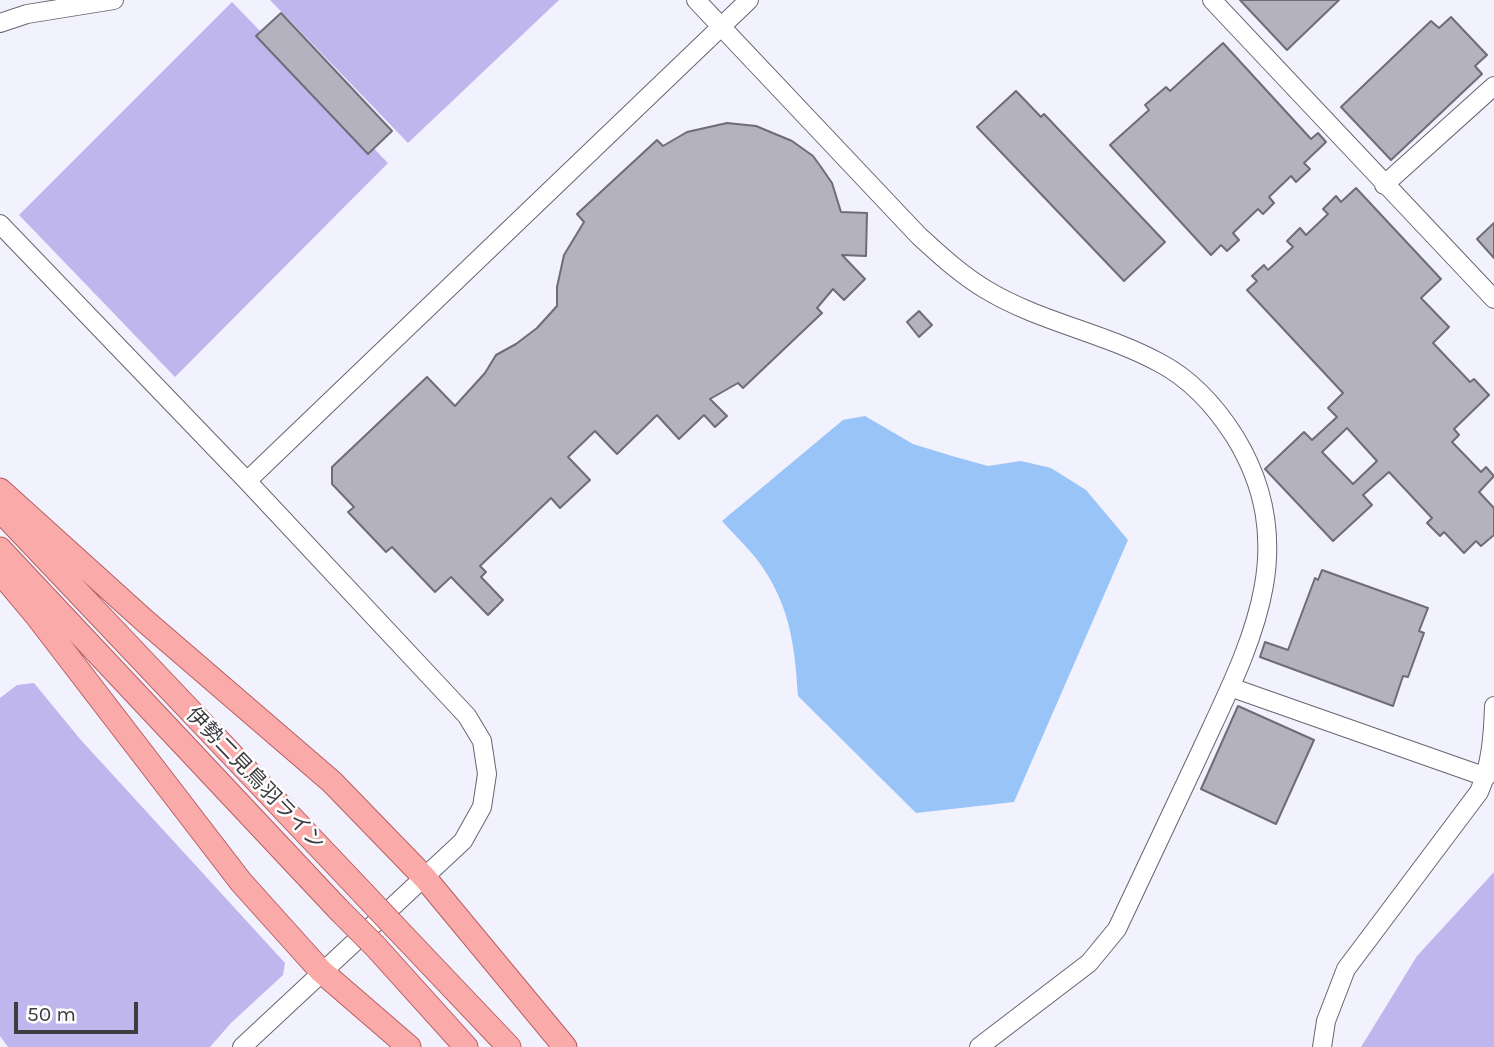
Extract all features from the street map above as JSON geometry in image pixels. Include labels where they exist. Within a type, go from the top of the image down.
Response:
[{"type":"main road","points":[[0,490],[145,621],[332,782],[425,878],[565,1047]]},
{"type":"main road","name":"伊勢二見鳥羽ライン","points":[[0,510],[509,1047]]},
{"type":"main road","name":"伊勢二見鳥羽ライン","points":[[0,549],[375,946],[466,1047]]},
{"type":"main road","points":[[0,572],[53,636],[242,882],[321,971],[408,1047]]},
{"type":"street","points":[[0,23],[27,14],[114,0]]},
{"type":"street","points":[[696,0],[919,236],[964,275],[1022,307],[1126,347],[1162,364],[1197,389],[1213,406],[1245,454],[1258,484],[1267,549],[1265,579],[1250,641],[1117,929],[1088,962],[979,1047]]},
{"type":"street","points":[[247,481],[749,0]]},
{"type":"street","points":[[1212,0],[1494,299]]},
{"type":"street","points":[[1384,185],[1494,86]]},
{"type":"street","points":[[0,224],[247,481],[467,716],[482,741],[487,774],[482,807],[463,841],[242,1047]]},
{"type":"street","points":[[1230,687],[1486,777]]},
{"type":"street","points":[[1322,1047],[1326,1021],[1346,970],[1479,792],[1486,777],[1494,706]]},
{"type":"shaded area","points":[[270,0],[559,0],[408,143]]},
{"type":"shaded area","points":[[232,2],[388,163],[175,377],[19,215]]},
{"type":"shaded area","points":[[34,683],[80,739],[285,963],[283,975],[231,1023],[210,1047],[8,1047],[0,1036],[0,698],[17,685]]},
{"type":"shaded area","points":[[1494,872],[1494,1047],[1361,1047],[1417,956]]},
{"type":"water","points":[[865,416],[913,444],[952,456],[988,466],[1021,461],[1051,468],[1086,490],[1128,540],[1014,802],[916,813],[798,696],[793,647],[781,601],[761,564],[722,521],[843,420]]},
{"type":"building","points":[[1240,0],[1339,0],[1287,50]]},
{"type":"building","points":[[281,13],[392,131],[368,154],[256,36]]},
{"type":"building","points":[[1451,17],[1487,55],[1475,66],[1482,74],[1391,160],[1341,107],[1431,21],[1439,28]]},
{"type":"building","points":[[1223,43],[1311,139],[1318,133],[1326,142],[1304,163],[1310,169],[1296,182],[1291,176],[1269,197],[1274,203],[1263,214],[1258,209],[1233,233],[1239,240],[1227,251],[1221,245],[1211,255],[1110,145],[1149,110],[1145,105],[1166,87],[1170,91]]},
{"type":"building","points":[[1016,91],[1041,117],[1044,114],[1165,242],[1124,281],[977,127]]},
{"type":"building","points":[[727,123],[756,126],[792,141],[813,156],[821,167],[832,183],[841,212],[867,213],[866,256],[842,255],[865,279],[844,300],[833,289],[817,308],[822,313],[743,388],[738,383],[710,399],[727,416],[715,427],[704,415],[679,439],[657,415],[617,454],[595,431],[568,457],[590,480],[560,508],[551,498],[480,566],[486,572],[481,577],[503,600],[488,615],[451,577],[435,592],[392,547],[386,552],[348,512],[354,507],[332,484],[332,467],[427,377],[455,406],[485,373],[496,355],[537,328],[557,306],[557,287],[564,255],[584,222],[577,214],[657,140],[663,146],[687,132]]},
{"type":"building","points":[[1356,188],[1441,279],[1421,298],[1449,327],[1433,343],[1470,382],[1474,379],[1489,395],[1454,429],[1459,435],[1452,442],[1481,472],[1486,467],[1494,476],[1479,492],[1494,508],[1494,535],[1481,546],[1476,541],[1464,553],[1444,532],[1440,536],[1427,523],[1432,518],[1389,472],[1363,495],[1372,505],[1333,541],[1265,469],[1304,432],[1312,440],[1337,417],[1328,408],[1343,393],[1247,290],[1257,281],[1252,276],[1264,265],[1268,270],[1293,247],[1287,241],[1300,228],[1306,235],[1328,214],[1323,209],[1336,196],[1341,202]],"holes":[[[1347,428],[1377,461],[1353,484],[1322,452]]]},
{"type":"building","points":[[1494,223],[1494,258],[1477,239]]},
{"type":"building","points":[[919,311],[932,325],[919,337],[907,322]]},
{"type":"building","points":[[1322,570],[1428,608],[1419,631],[1424,633],[1408,677],[1403,676],[1393,706],[1260,657],[1265,642],[1288,650],[1315,578],[1318,580]]},
{"type":"building","points":[[1238,706],[1314,740],[1276,824],[1201,789]]}]
